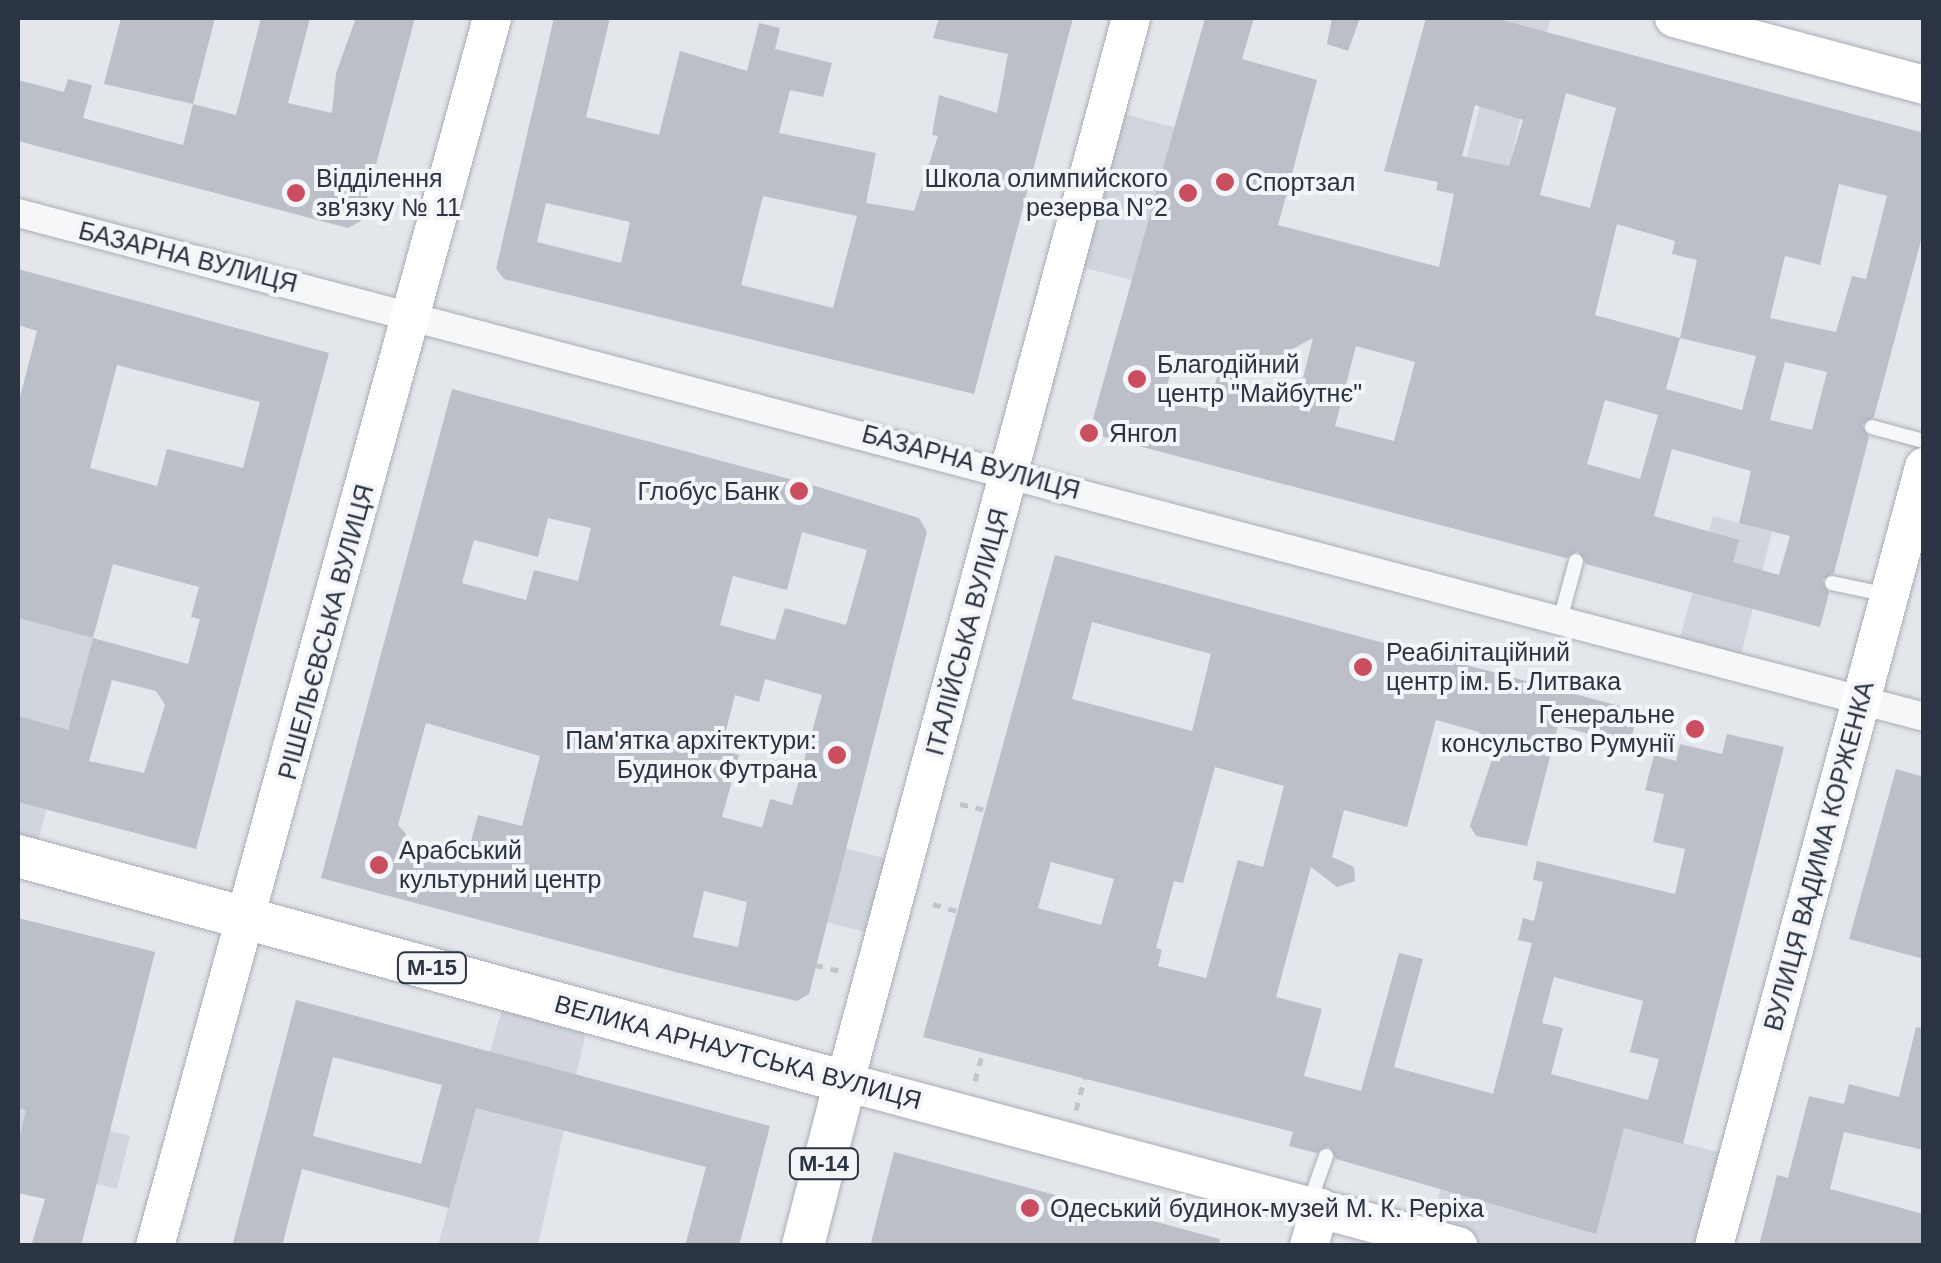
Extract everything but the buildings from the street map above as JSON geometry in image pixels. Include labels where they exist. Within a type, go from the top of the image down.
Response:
[{"type":"main road","name":"РІШЕЛЬЄВСЬКА ВУЛИЦЯ","points":[[155,1246],[249,919],[492,18]]},
{"type":"main road","name":"ІТАЛІЙСЬКА ВУЛИЦЯ","points":[[802,1246],[1131,18]]},
{"type":"main road","points":[[1674,18],[1924,85]]},
{"type":"main road","name":"ВУЛИЦЯ ВАДИМА КОРЖЕНКА","points":[[1714,1246],[1924,467]]},
{"type":"main road","name":"ВЕЛИКА АРНАУТСЬКА ВУЛИЦЯ","points":[[18,856],[1458,1246]]},
{"type":"main road","points":[[1309,1246],[1314,1206]]},
{"type":"street","name":"БАЗАРНА ВУЛИЦЯ","points":[[18,213],[1010,472],[1924,718]]},
{"type":"lane","points":[[1872,427],[1924,440]]},
{"type":"lane","points":[[1560,620],[1576,561]]},
{"type":"lane","points":[[1832,583],[1889,596]]},
{"type":"lane","points":[[1314,1206],[1326,1156]]},
{"type":"path","points":[[960,804],[986,810]]},
{"type":"path","points":[[933,904],[958,910]]},
{"type":"path","points":[[815,965],[848,973]]},
{"type":"path","points":[[975,1080],[983,1052]]},
{"type":"path","points":[[1076,1110],[1085,1077]]},
{"type":"shaded area","points":[[1502,18],[1551,18],[1520,119],[1485,277],[1439,267]]},
{"type":"shaded area","name":"Школа олимпийского резерва N°2","points":[[1113,111],[1296,160],[1278,225],[1132,280],[1069,264]]},
{"type":"shaded area","points":[[1713,516],[1772,532],[1739,663],[1677,649]]},
{"type":"shaded area","points":[[18,618],[93,638],[34,855],[18,851]]},
{"type":"shaded area","points":[[722,817],[900,862],[881,936],[704,891]]},
{"type":"shaded area","points":[[507,990],[590,1014],[538,1245],[438,1246]]},
{"type":"shaded area","points":[[1468,1087],[1744,1159],[1721,1245],[1463,1246],[1428,1236]]},
{"type":"shaded area","points":[[18,1108],[130,1136],[117,1189],[18,1164]]},
{"type":"place","name":"Спортзал","points":[[1225,182]]},
{"type":"place","name":"Відділення зв'язку № 11","points":[[296,193]]},
{"type":"place","name":"Школа олимпийского резерва N°2","points":[[1188,193]]},
{"type":"place","name":"Благодійний центр \"Майбутнє\"","points":[[1137,379]]},
{"type":"place","name":"Янгол","points":[[1089,433]]},
{"type":"place","name":"Глобус Банк","points":[[799,491]]},
{"type":"place","name":"Реабілітаційний центр ім. Б. Литвака","points":[[1363,667]]},
{"type":"place","name":"Генеральне консульство Румунії","points":[[1695,729]]},
{"type":"place","name":"Пам'ятка архітектури: Будинок Футрана","points":[[837,755]]},
{"type":"place","name":"Арабський культурний центр","points":[[379,865]]},
{"type":"place","name":"Одеський будинок-музей М. К. Реріха","points":[[1030,1208]]}]
